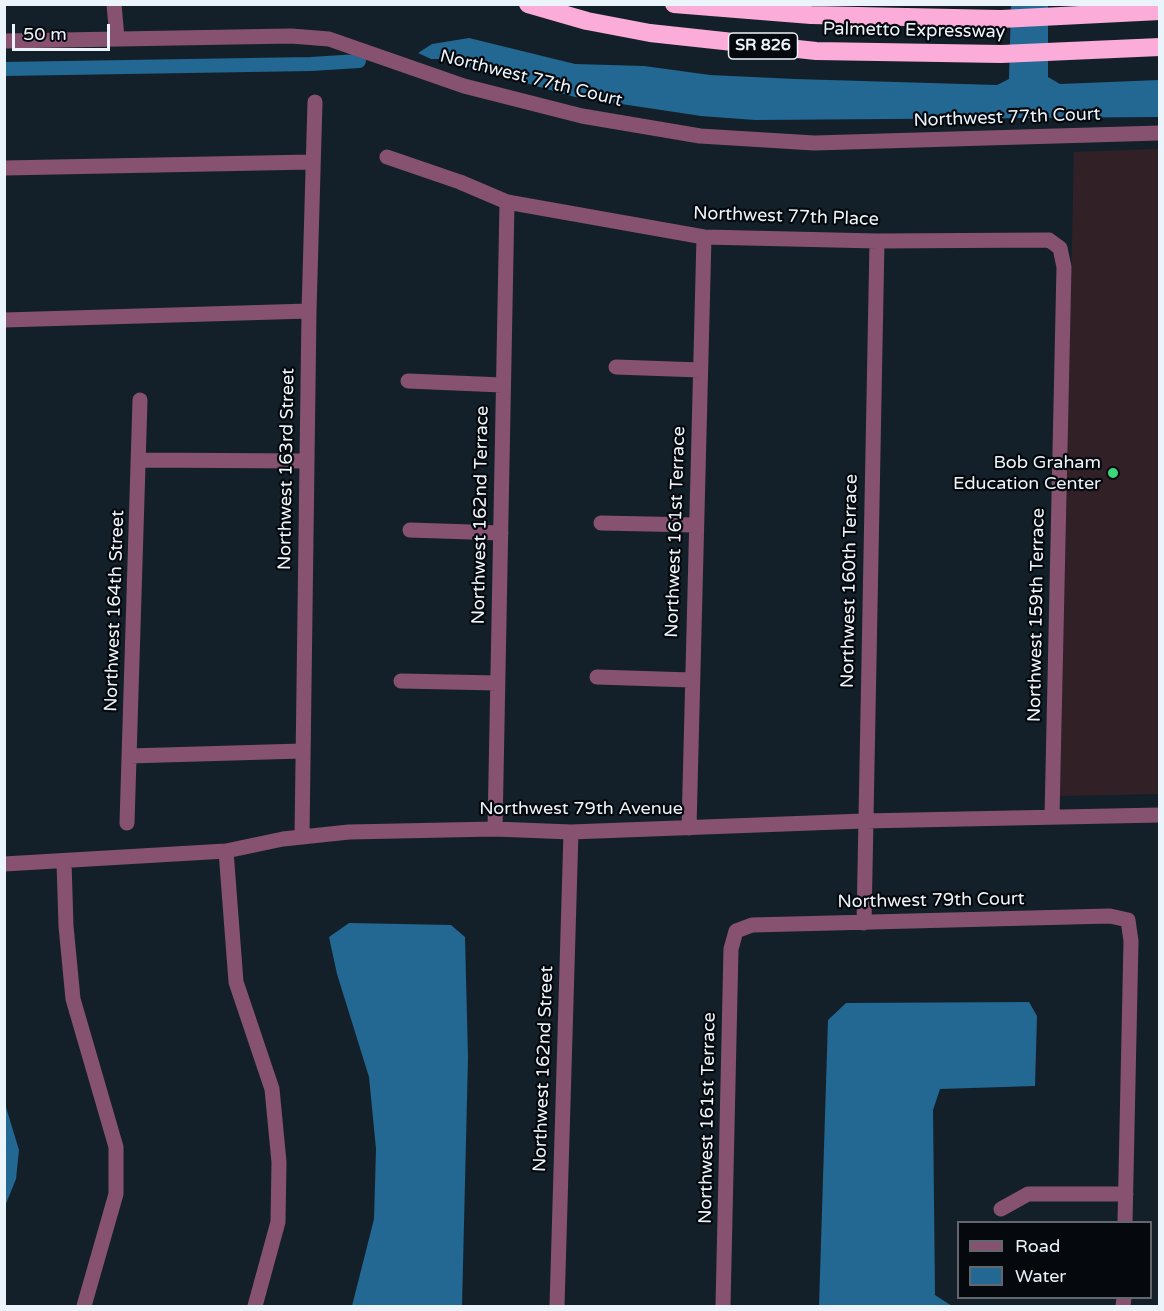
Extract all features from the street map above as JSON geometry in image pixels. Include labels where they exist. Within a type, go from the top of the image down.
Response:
[{"type":"highway","name":"Palmetto Expressway","points":[[528,4],[587,21],[726,42],[816,51],[1001,54],[1160,48]]},
{"type":"highway","name":"Palmetto Expressway","points":[[674,4],[811,15],[1001,19],[1160,11]]},
{"type":"street","points":[[114,4],[117,38]]},
{"type":"street","name":"Northwest 77th Court","points":[[4,41],[291,36],[329,39],[464,86],[582,116],[700,136],[814,144],[1160,133]]},
{"type":"street","name":"Northwest 163rd Street","points":[[302,837],[306,461],[315,102]]},
{"type":"street","name":"Northwest 77th Place","points":[[387,158],[460,182],[507,202],[704,237],[877,241],[1050,240]]},
{"type":"street","points":[[4,168],[312,162]]},
{"type":"street","name":"Northwest 162nd Terrace","points":[[495,829],[507,202]]},
{"type":"street","name":"Northwest 161st Terrace","points":[[689,828],[704,237]]},
{"type":"street","name":"Northwest 159th Terrace","points":[[1050,240],[1060,248],[1064,267],[1052,817]]},
{"type":"street","name":"Northwest 160th Terrace","points":[[864,922],[864,821],[877,241]]},
{"type":"street","points":[[4,320],[309,311]]},
{"type":"street","points":[[616,367],[700,370]]},
{"type":"street","points":[[408,381],[502,385]]},
{"type":"street","name":"Northwest 164th Street","points":[[127,823],[140,460],[140,400]]},
{"type":"street","points":[[140,460],[306,461]]},
{"type":"street","points":[[601,523],[695,525]]},
{"type":"street","points":[[410,530],[501,533]]},
{"type":"street","points":[[597,677],[691,680]]},
{"type":"street","points":[[401,681],[497,683]]},
{"type":"street","points":[[129,756],[302,752]]},
{"type":"street","name":"Northwest 79th Avenue","points":[[4,864],[226,851],[302,837],[349,832],[495,829],[571,832],[864,821],[1160,815]]},
{"type":"street","name":"Northwest 162nd Street","points":[[557,1306],[571,832]]},
{"type":"street","points":[[226,851],[236,982],[272,1089],[279,1162],[278,1222],[255,1306]]},
{"type":"street","points":[[64,862],[66,926],[73,999],[116,1147],[116,1194],[84,1306]]},
{"type":"street","name":"Northwest 79th Court","points":[[736,931],[752,925],[1110,916],[1128,920],[1131,941],[1126,1194]]},
{"type":"street","name":"Northwest 161st Terrace","points":[[723,1306],[731,949],[736,931]]},
{"type":"street","points":[[1001,1209],[1028,1194],[1126,1194],[1125,1221]]},
{"type":"shaded area","name":"Bob Graham Education Center","points":[[1159,149],[1159,794],[1060,796],[1074,152]]},
{"type":"water","points":[[1011,5],[1048,5],[1048,77],[1060,84],[1159,80],[1159,117],[755,120],[701,116],[575,97],[441,59],[431,59],[418,53],[432,44],[469,38],[575,64],[644,66],[710,75],[997,85],[1009,79]]},
{"type":"water","points":[[349,923],[451,925],[465,937],[468,1058],[462,1306],[352,1306],[374,1219],[376,1149],[369,1077],[337,974],[329,937]]},
{"type":"water","points":[[1029,1002],[1037,1016],[1035,1086],[940,1089],[933,1110],[935,1295],[952,1306],[819,1306],[828,1020],[846,1003]]},
{"type":"water","points":[[5,1104],[19,1150],[16,1179],[5,1206]]},
{"type":"waterway","points":[[4,69],[311,64],[359,61]]},
{"type":"place","name":"Bob Graham Education Center","points":[[1113,473]]}]
